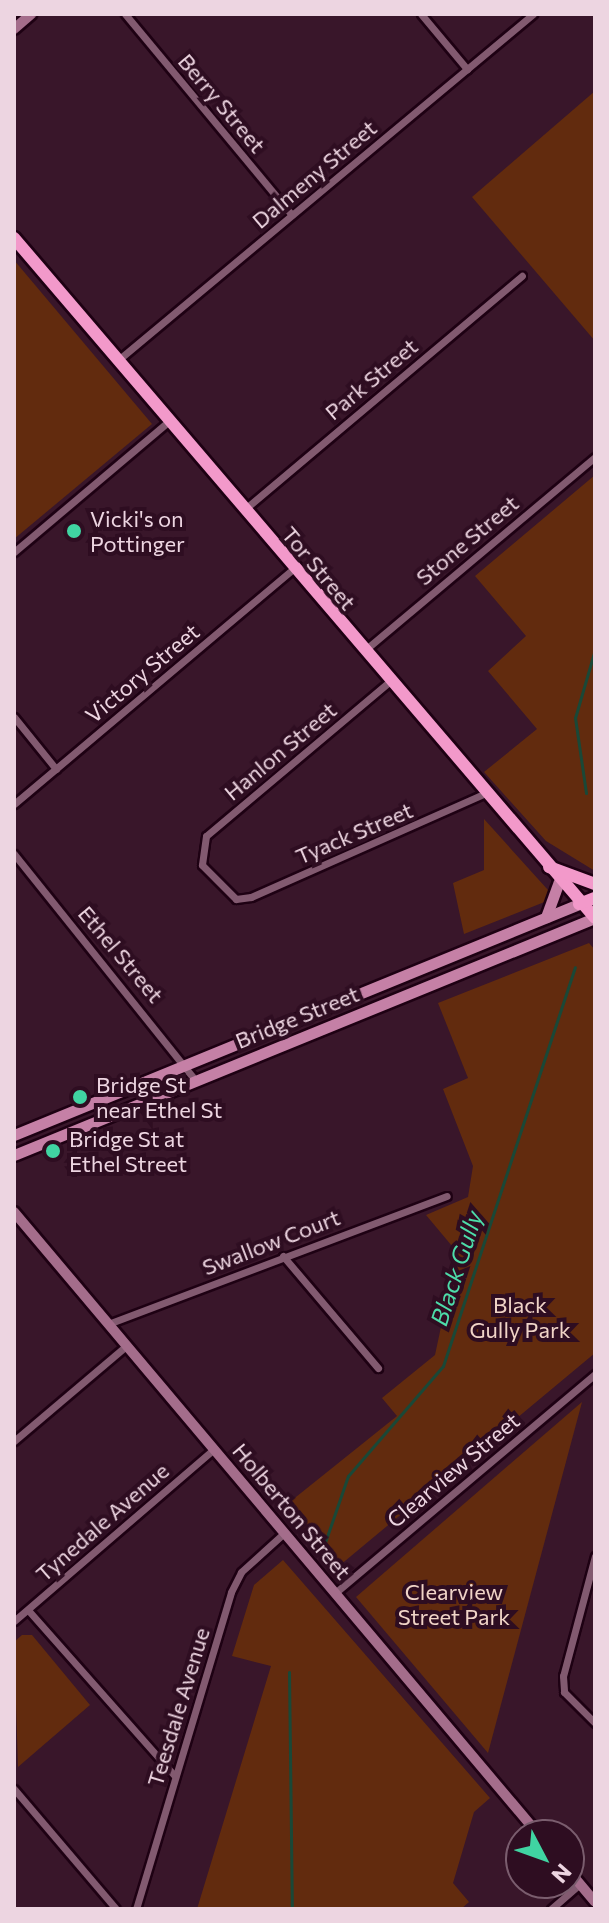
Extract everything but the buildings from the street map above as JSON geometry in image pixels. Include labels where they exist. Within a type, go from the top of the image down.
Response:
[{"type":"highway","name":"Tor Street","points":[[14,238],[483,794],[594,920]]},
{"type":"highway","points":[[546,866],[595,884]]},
{"type":"highway","name":"Bridge Street","points":[[579,904],[595,898]]},
{"type":"main road","points":[[14,29],[31,14]]},
{"type":"main road","points":[[545,918],[559,882]]},
{"type":"main road","name":"Bridge Street","points":[[14,1135],[579,904]]},
{"type":"main road","name":"Bridge Street","points":[[16,1155],[594,920]]},
{"type":"main road","name":"Holberton Street","points":[[14,1212],[526,1819]]},
{"type":"street","name":"Berry Street","points":[[125,14],[292,215]]},
{"type":"street","points":[[421,14],[467,69]]},
{"type":"street","name":"Dalmeny Street","points":[[117,361],[533,14]]},
{"type":"street","name":"Park Street","points":[[243,510],[522,276]]},
{"type":"street","points":[[14,552],[169,421]]},
{"type":"street","name":"Stone Street","points":[[363,651],[595,457]]},
{"type":"street","name":"Victory Street","points":[[14,804],[293,569]]},
{"type":"street","name":"Hanlon Street","points":[[236,899],[202,865],[199,850],[206,836],[389,682]]},
{"type":"street","points":[[14,717],[56,769]]},
{"type":"street","name":"Tyack Street","points":[[236,899],[483,794]]},
{"type":"street","name":"Ethel Street","points":[[14,854],[195,1080]]},
{"type":"street","name":"Swallow Court","points":[[108,1324],[447,1196]]},
{"type":"street","points":[[283,1256],[378,1368]]},
{"type":"street","points":[[14,1441],[127,1345]]},
{"type":"street","name":"Clearview Street","points":[[335,1593],[595,1374]]},
{"type":"street","name":"Tynedale Avenue","points":[[14,1621],[213,1450]]},
{"type":"street","name":"Teesdale Avenue","points":[[136,1909],[231,1592],[241,1572],[284,1533]]},
{"type":"street","points":[[595,1556],[563,1676],[564,1692],[595,1723]]},
{"type":"street","points":[[28,1610],[175,1776]]},
{"type":"street","points":[[14,1789],[116,1909]]},
{"type":"green space","points":[[595,91],[595,341],[472,197]]},
{"type":"green space","points":[[14,260],[152,424],[14,539]]},
{"type":"green space","points":[[595,475],[595,871],[546,841],[484,772],[537,729],[488,671],[526,636],[475,576]]},
{"type":"green space","points":[[484,819],[548,890],[547,901],[464,934],[453,883],[484,870]]},
{"type":"green space","name":"Black Gully Park","points":[[589,943],[595,950],[595,1353],[333,1571],[281,1509],[397,1416],[382,1398],[435,1355],[457,1252],[426,1215],[468,1197],[473,1166],[443,1089],[468,1078],[438,1003]]},
{"type":"green space","name":"Clearview Street Park","points":[[582,1402],[488,1753],[356,1597]]},
{"type":"green space","points":[[283,1560],[490,1798],[474,1812],[453,1883],[469,1902],[461,1909],[197,1909],[271,1666],[232,1656],[254,1585]]},
{"type":"green space","points":[[22,1635],[32,1635],[90,1705],[18,1767],[14,1642]]},
{"type":"waterway","points":[[586,793],[575,718],[595,649]]},
{"type":"waterway","name":"Black Gully","points":[[322,1551],[348,1476],[443,1366],[575,967]]},
{"type":"waterway","name":"Black Gully","points":[[289,1672],[292,1909]]},
{"type":"place","name":"Vicki's on Pottinger","points":[[74,531]]},
{"type":"place","name":"Bridge St near Ethel St","points":[[80,1097]]},
{"type":"place","name":"Bridge St at Ethel Street","points":[[53,1151]]}]
